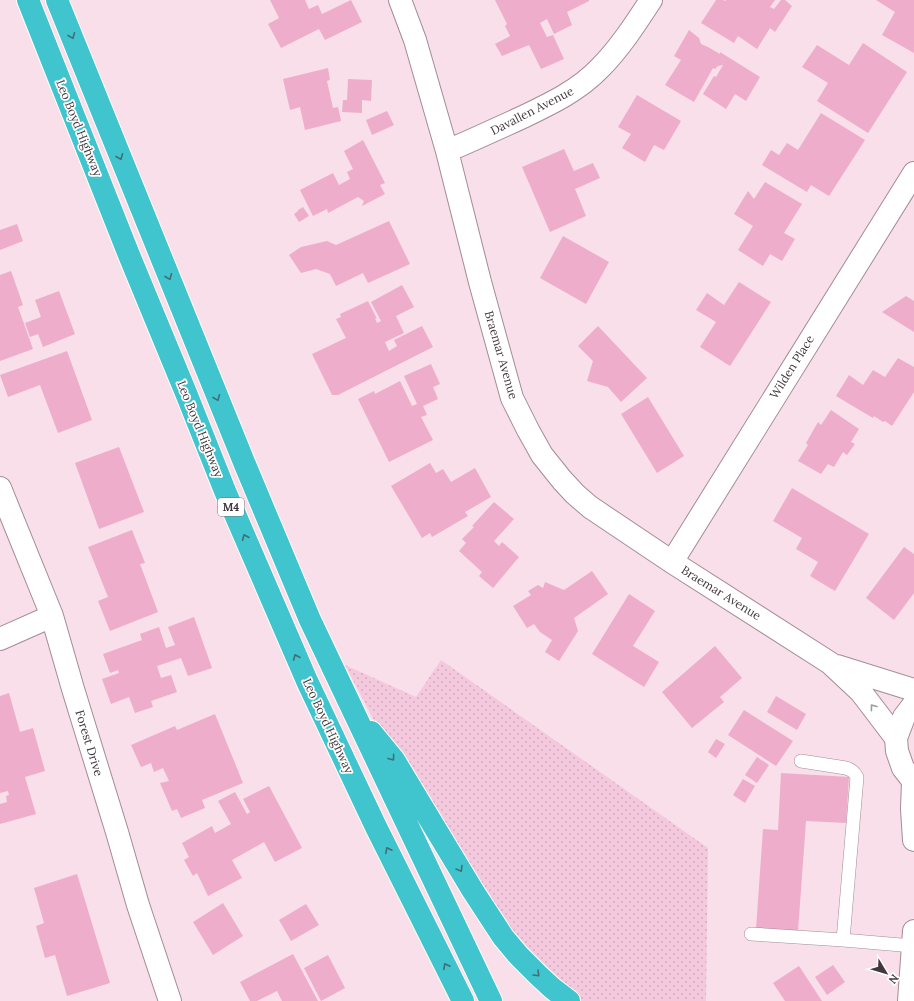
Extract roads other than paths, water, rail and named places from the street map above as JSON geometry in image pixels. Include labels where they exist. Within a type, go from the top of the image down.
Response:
[{"type":"highway","name":"Leo Boyd Highway","points":[[28,0],[224,491],[307,681],[376,827],[463,1001]]},
{"type":"highway","name":"M4","points":[[57,0],[246,467],[310,620],[491,1001]]},
{"type":"highway","points":[[350,706],[394,760],[473,891],[503,937],[538,975],[552,988],[570,1001]]},
{"type":"street","name":"Braemar Avenue","points":[[400,0],[415,40],[447,151],[480,282],[512,398],[542,455],[562,480],[590,507],[672,562],[830,663],[861,692],[896,738]]},
{"type":"street","name":"Davallen Avenue","points":[[447,151],[496,130],[552,103],[576,88],[600,69],[622,43],[652,0]]},
{"type":"street","name":"Wilden Place","points":[[672,562],[914,173]]},
{"type":"street","name":"Forest Drive","points":[[0,488],[52,616],[138,905],[170,1001]]},
{"type":"street","points":[[0,639],[52,616]]},
{"type":"street","name":"Braemar Avenue","points":[[830,663],[914,690]]},
{"type":"street","points":[[914,704],[904,717],[896,738],[903,768],[914,782],[912,809],[914,840]]},
{"type":"street","points":[[909,1001],[913,939]]},
{"type":"lane","points":[[801,761],[851,769],[858,777],[844,940]]},
{"type":"lane","points":[[751,934],[844,940],[913,939]]}]
